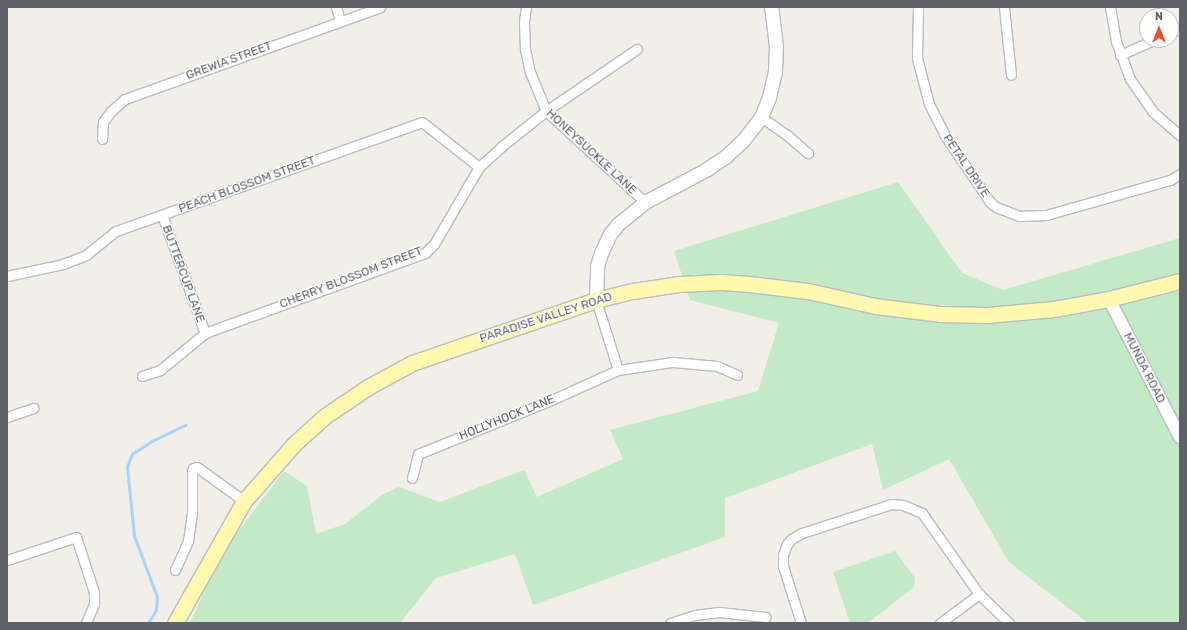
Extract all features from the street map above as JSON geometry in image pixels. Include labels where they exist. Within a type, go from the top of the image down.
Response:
[{"type":"main road","points":[[596,300],[597,266],[610,234],[618,224],[645,202],[707,169],[725,157],[744,139],[761,116],[769,97],[775,72],[776,46],[771,7]]},
{"type":"main road","name":"PARADISE VALLEY ROAD","points":[[175,623],[244,501],[294,444],[325,416],[368,387],[412,363],[596,300],[633,291],[679,284],[721,282],[808,291],[875,306],[940,314],[987,315],[1054,309],[1180,281]]},
{"type":"street","points":[[336,7],[340,21]]},
{"type":"street","name":"GREWIA STREET","points":[[102,139],[102,122],[125,98],[380,7]]},
{"type":"street","name":"HONEYSUCKLE LANE","points":[[526,7],[524,22],[525,49],[530,72],[546,111],[582,147],[645,202]]},
{"type":"street","name":"PETAL DRIVE","points":[[918,7],[917,58],[929,104],[944,134],[990,202],[996,207],[1019,216],[1042,216],[1170,180],[1180,174]]},
{"type":"street","points":[[1004,7],[1011,75]]},
{"type":"street","points":[[1110,7],[1112,26],[1120,55],[1130,79],[1144,101],[1161,120],[1180,135]]},
{"type":"street","points":[[1120,55],[1139,46]]},
{"type":"street","name":"CHERRY BLOSSOM STREET","points":[[142,376],[160,370],[205,333],[425,252],[434,244],[479,167],[502,146],[546,111],[637,49]]},
{"type":"street","points":[[761,116],[808,153]]},
{"type":"street","name":"PEACH BLOSSOM STREET","points":[[7,276],[63,264],[86,255],[116,231],[422,122],[479,167]]},
{"type":"street","name":"BUTTERCUP LANE","points":[[162,215],[205,333]]},
{"type":"street","name":"MUNDA ROAD","points":[[1108,298],[1180,437]]},
{"type":"street","points":[[596,300],[618,370]]},
{"type":"street","name":"HOLLYHOCK LANE","points":[[412,478],[418,454],[547,402],[618,370],[673,362],[717,366],[737,375]]},
{"type":"street","points":[[7,417],[33,408]]},
{"type":"street","points":[[175,570],[188,541],[192,514],[193,468],[197,467],[244,501]]},
{"type":"street","points":[[802,623],[782,560],[787,544],[791,539],[802,533],[891,504],[903,505],[922,513],[954,561],[979,594],[1009,623]]},
{"type":"street","points":[[7,560],[76,537],[94,592],[94,604],[86,623]]},
{"type":"street","points":[[940,623],[979,594]]},
{"type":"street","points":[[670,623],[695,615],[719,612],[766,617]]},
{"type":"green space","points":[[898,182],[962,273],[1003,290],[1180,238],[1180,623],[1088,623],[1009,562],[949,459],[883,490],[872,444],[725,498],[725,537],[533,605],[515,554],[436,578],[400,623],[190,623],[221,554],[284,471],[307,486],[316,534],[345,524],[382,495],[399,487],[440,502],[524,470],[537,497],[623,459],[610,430],[758,391],[779,323],[690,300],[674,251]]},
{"type":"green space","points":[[895,551],[915,578],[914,587],[868,623],[850,623],[833,572]]},
{"type":"waterway","points":[[148,623],[156,610],[157,597],[134,536],[127,467],[132,454],[152,441],[185,425]]}]
